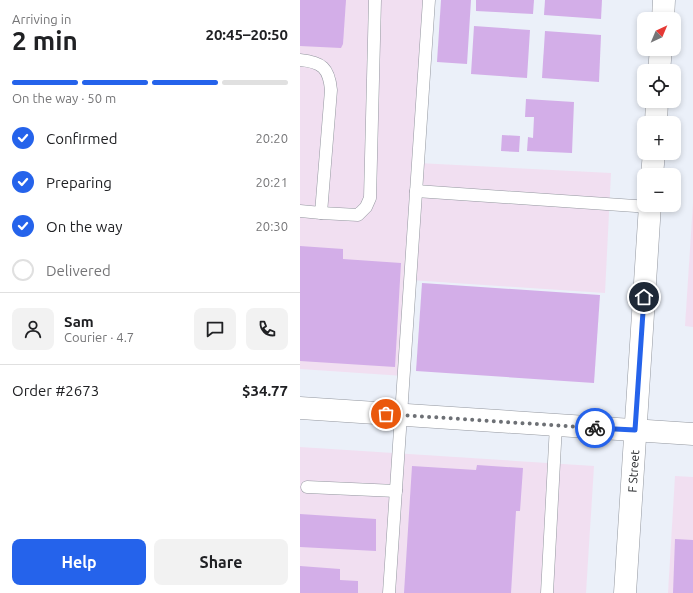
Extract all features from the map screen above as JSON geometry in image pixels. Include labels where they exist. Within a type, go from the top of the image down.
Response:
[{"type":"street","points":[[663,12],[664,0]]},
{"type":"street","name":"F Street","points":[[625,593],[650,212]]},
{"type":"street","points":[[300,408],[693,434]]},
{"type":"lane","points":[[300,212],[358,215],[366,207],[370,198],[375,0]]},
{"type":"lane","points":[[390,593],[428,0]]},
{"type":"lane","points":[[300,60],[313,61],[320,65],[327,72],[330,79],[331,90],[321,213]]},
{"type":"lane","points":[[416,191],[637,205]]},
{"type":"lane","points":[[547,593],[556,425]]},
{"type":"lane","points":[[308,487],[396,492]]},
{"type":"shaded area","points":[[300,0],[428,0],[418,163],[611,173],[605,293],[410,280],[404,376],[300,369]]},
{"type":"shaded area","points":[[693,203],[693,327],[685,326]]},
{"type":"shaded area","points":[[300,447],[594,466],[586,593],[300,593]]},
{"type":"shaded area","points":[[675,476],[693,477],[693,593],[668,593]]},
{"type":"building","points":[[300,0],[346,0],[343,44],[341,48],[300,46]]},
{"type":"building","points":[[441,0],[471,0],[467,64],[437,62]]},
{"type":"building","points":[[476,0],[534,0],[533,14],[476,11]]},
{"type":"building","points":[[545,0],[602,0],[601,19],[544,15]]},
{"type":"building","points":[[474,26],[530,30],[527,78],[471,74]]},
{"type":"building","points":[[545,31],[601,35],[599,82],[542,78]]},
{"type":"building","points":[[526,99],[574,102],[572,153],[527,151],[528,137],[533,138],[534,117],[525,117]]},
{"type":"building","points":[[502,135],[520,136],[519,152],[501,151]]},
{"type":"building","points":[[300,246],[343,249],[343,259],[401,263],[395,367],[300,361]]},
{"type":"building","points":[[422,283],[600,295],[594,383],[416,371]]},
{"type":"building","points":[[477,465],[523,468],[520,511],[516,511],[511,593],[404,593],[412,466],[476,470]]},
{"type":"building","points":[[300,514],[376,519],[376,551],[300,547]]},
{"type":"building","points":[[675,539],[693,540],[693,593],[673,593]]},
{"type":"building","points":[[300,566],[340,569],[340,580],[358,581],[358,593],[300,593]]},
{"type":"way so far","points":[[386,414],[595,428]]},
{"type":"route","points":[[595,428],[635,430],[644,297]]}]
